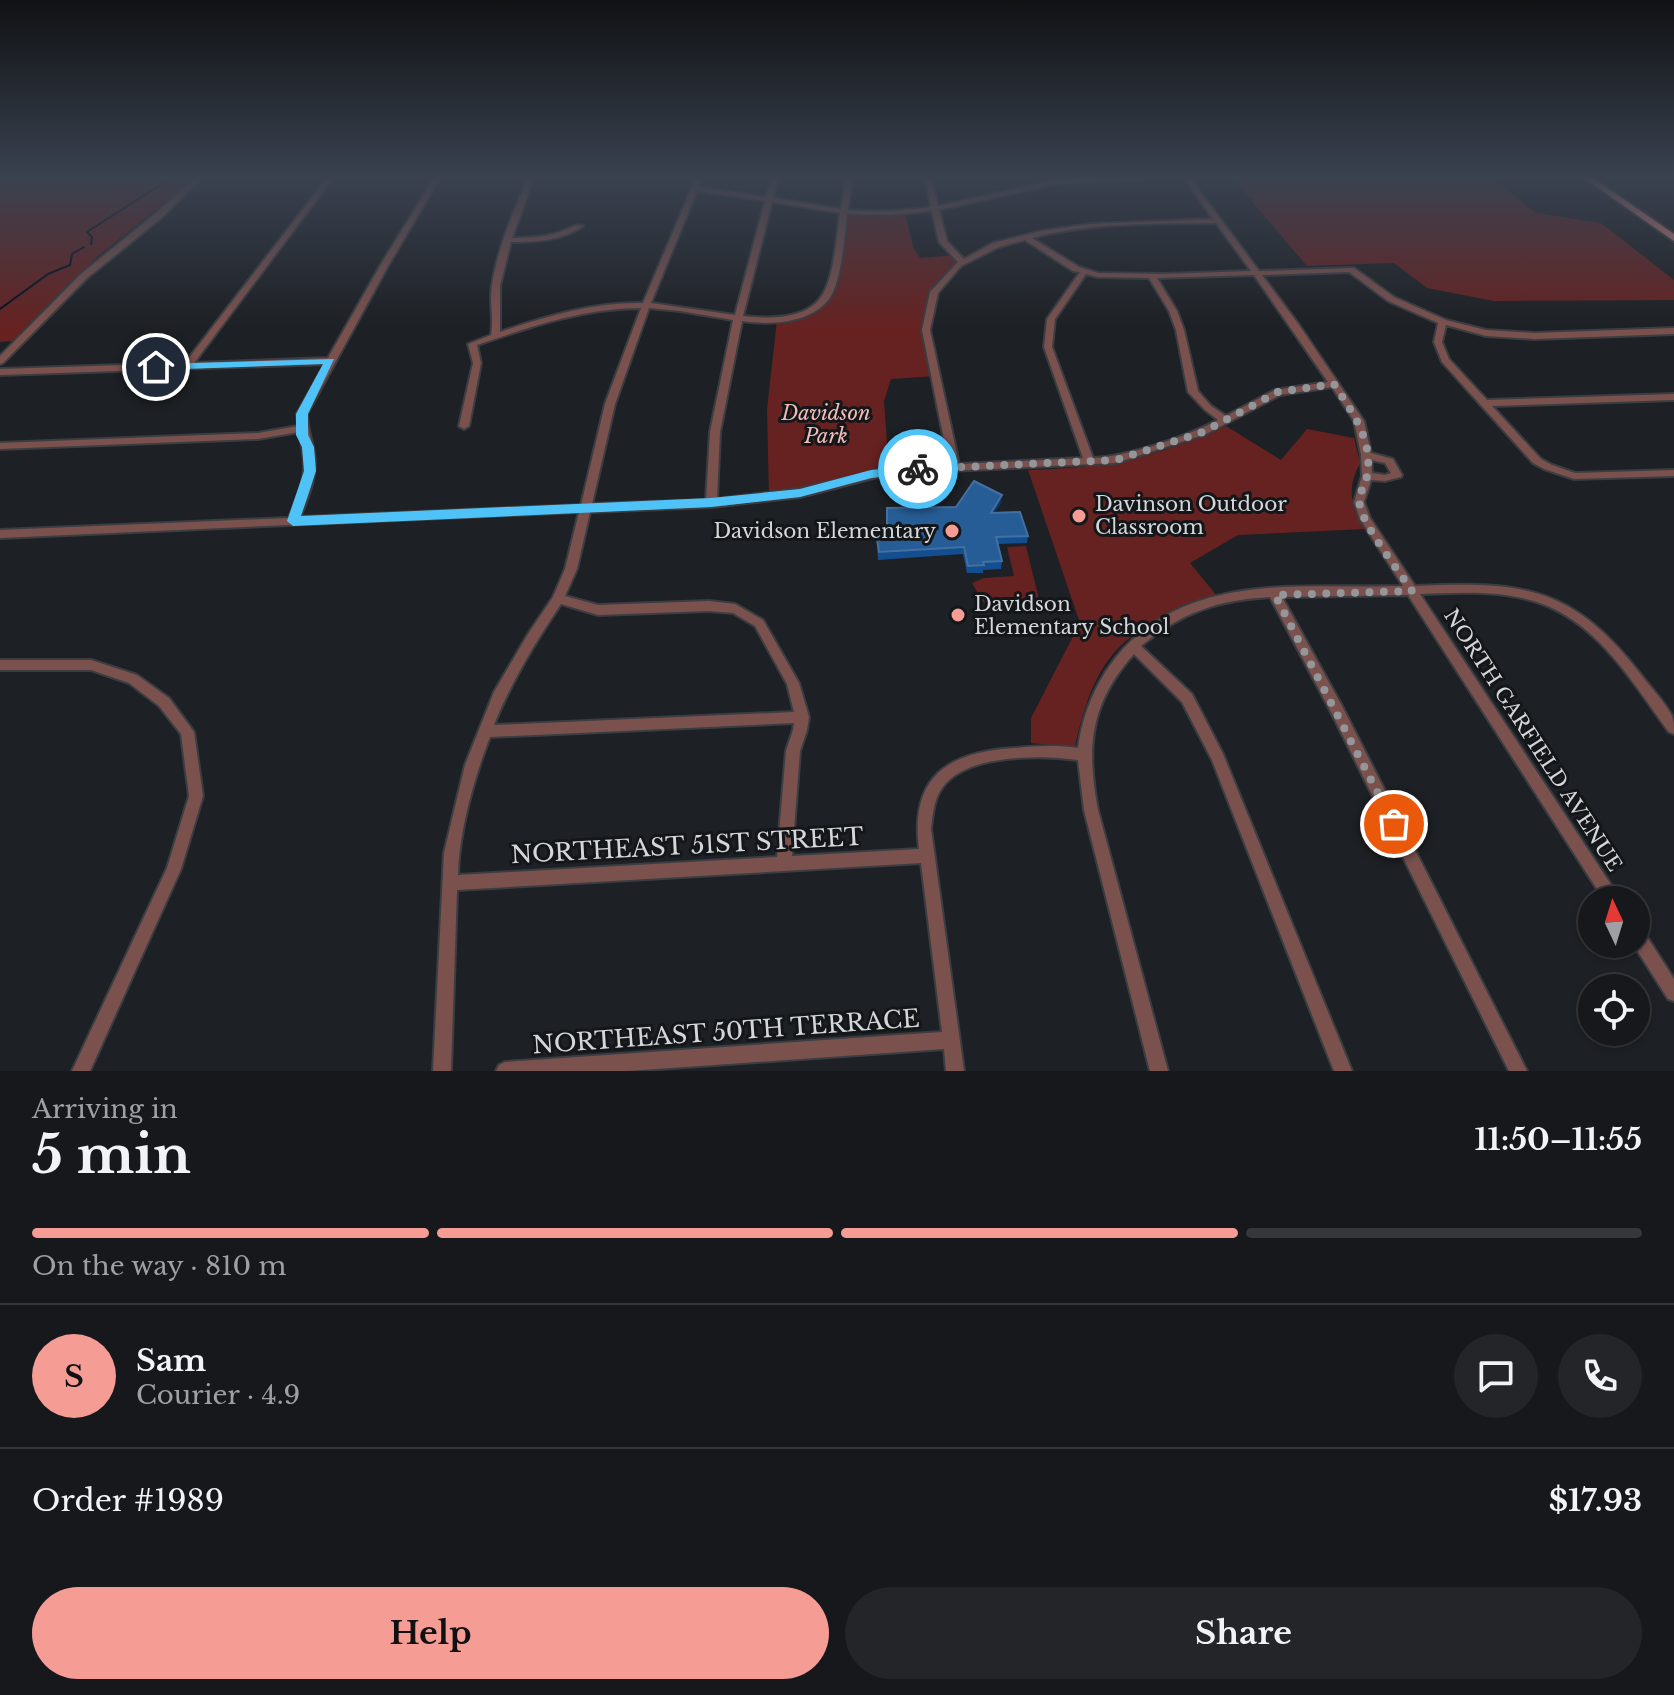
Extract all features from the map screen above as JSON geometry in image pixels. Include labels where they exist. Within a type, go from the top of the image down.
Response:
[{"type":"street","points":[[0,361],[97,263],[143,228]]},
{"type":"street","points":[[187,366],[292,228]]},
{"type":"street","points":[[293,521],[310,471],[310,458],[301,429],[302,414],[408,228]]},
{"type":"street","points":[[495,335],[495,289],[512,228]]},
{"type":"street","points":[[507,240],[552,237],[567,234],[576,228]]},
{"type":"street","points":[[442,1071],[451,853],[460,808],[485,731],[517,661],[558,599],[571,569],[610,404],[679,228]]},
{"type":"street","points":[[711,503],[715,432],[738,317],[761,228]]},
{"type":"street","points":[[464,426],[477,363],[472,344],[600,307],[646,305],[767,320],[803,313],[822,301],[831,287],[840,228]]},
{"type":"street","points":[[940,228],[943,242],[963,262]]},
{"type":"street","points":[[955,468],[925,320],[931,295],[940,280],[963,262],[1026,237],[1073,228]]},
{"type":"street","name":"NORTH GARFIELD AVENUE","points":[[1223,228],[1359,421],[1367,476],[1359,494],[1361,510],[1604,886]]},
{"type":"street","points":[[1026,237],[1084,272],[1152,276],[1356,271],[1391,299],[1443,322],[1486,333],[1535,336],[1674,331]]},
{"type":"street","points":[[1084,272],[1051,319],[1048,347],[1089,462]]},
{"type":"street","points":[[1152,276],[1173,311],[1180,330],[1193,392],[1225,420]]},
{"type":"street","points":[[1443,322],[1438,342],[1441,354],[1537,461],[1574,476],[1674,473]]},
{"type":"street","points":[[0,372],[330,361]]},
{"type":"street","points":[[0,534],[711,503],[800,493],[889,471],[1116,460],[1203,432],[1278,392],[1334,384]]},
{"type":"street","points":[[1484,403],[1674,397]]},
{"type":"street","points":[[0,446],[258,436],[301,429]]},
{"type":"street","points":[[1366,455],[1389,461],[1397,475],[1385,478],[1367,476]]},
{"type":"street","points":[[1159,1071],[1094,819],[1084,755],[1086,732],[1097,698],[1114,668],[1133,646],[1173,617],[1203,603],[1249,595],[1508,590],[1551,602],[1594,629],[1674,728]]},
{"type":"street","points":[[1275,595],[1337,710],[1518,1071]]},
{"type":"street","points":[[558,599],[598,610],[709,606],[735,609],[759,623],[793,683],[802,717],[793,751],[784,864]]},
{"type":"street","points":[[1133,646],[1187,698],[1202,724],[1343,1071]]},
{"type":"street","points":[[0,665],[91,665],[133,679],[164,702],[187,732],[196,796],[174,869],[81,1071]]},
{"type":"street","points":[[485,731],[802,717]]},
{"type":"street","points":[[955,1071],[926,856],[924,813],[930,794],[949,770],[976,757],[1002,754],[1084,755]]},
{"type":"street","name":"NORTHEAST 51ST STREET","points":[[450,883],[926,856]]},
{"type":"street","points":[[1650,956],[1674,993]]},
{"type":"street","name":"NORTHEAST 50TH TERRACE","points":[[505,1071],[950,1040]]},
{"type":"green space","points":[[0,228],[133,228],[97,257],[13,341],[0,342]]},
{"type":"green space","name":"Davidson Park","points":[[841,228],[909,228],[913,247],[920,258],[955,255],[963,262],[935,287],[925,320],[935,376],[891,379],[884,401],[889,471],[769,497],[767,409],[777,320],[795,316],[819,304],[828,292]]},
{"type":"green space","points":[[1275,228],[1607,228],[1674,280],[1674,300],[1494,301],[1427,288],[1394,263],[1307,266]]},
{"type":"green space","points":[[1226,426],[1281,460],[1307,429],[1354,438],[1360,463],[1353,480],[1352,496],[1364,529],[1238,535],[1190,563],[1217,596],[1159,619],[1120,647],[1093,687],[1075,747],[1031,743],[1031,718],[1080,623],[1028,470],[1082,467],[1129,459],[1176,446]]},
{"type":"green space","points":[[1026,546],[1039,599],[1037,602],[983,602],[972,583],[984,578],[1014,576],[1007,547]]},
{"type":"building","name":"Davidson Elementary","points":[[974,481],[1002,495],[991,513],[1020,512],[1028,536],[996,537],[1002,561],[968,566],[964,547],[879,552],[876,532],[887,531],[887,508],[956,507]]},
{"type":"waterway","points":[[91,244],[92,237],[87,232],[93,228]]},
{"type":"waterway","points":[[0,309],[48,274],[70,265],[72,254],[84,247]]},
{"type":"way so far","points":[[918,469],[1116,460],[1203,432],[1278,392],[1302,386],[1334,384],[1359,421],[1365,442],[1367,476],[1359,494],[1361,510],[1412,591],[1275,595],[1394,824]]},
{"type":"place","name":"Davinson Outdoor Classroom","points":[[1079,516]]},
{"type":"place","name":"Davidson Elementary","points":[[952,531]]},
{"type":"place","name":"Davidson Elementary School","points":[[958,615]]},
{"type":"route","points":[[156,367],[330,361],[302,414],[302,435],[308,447],[310,471],[293,521],[711,503],[784,496],[871,474],[918,469]]}]
